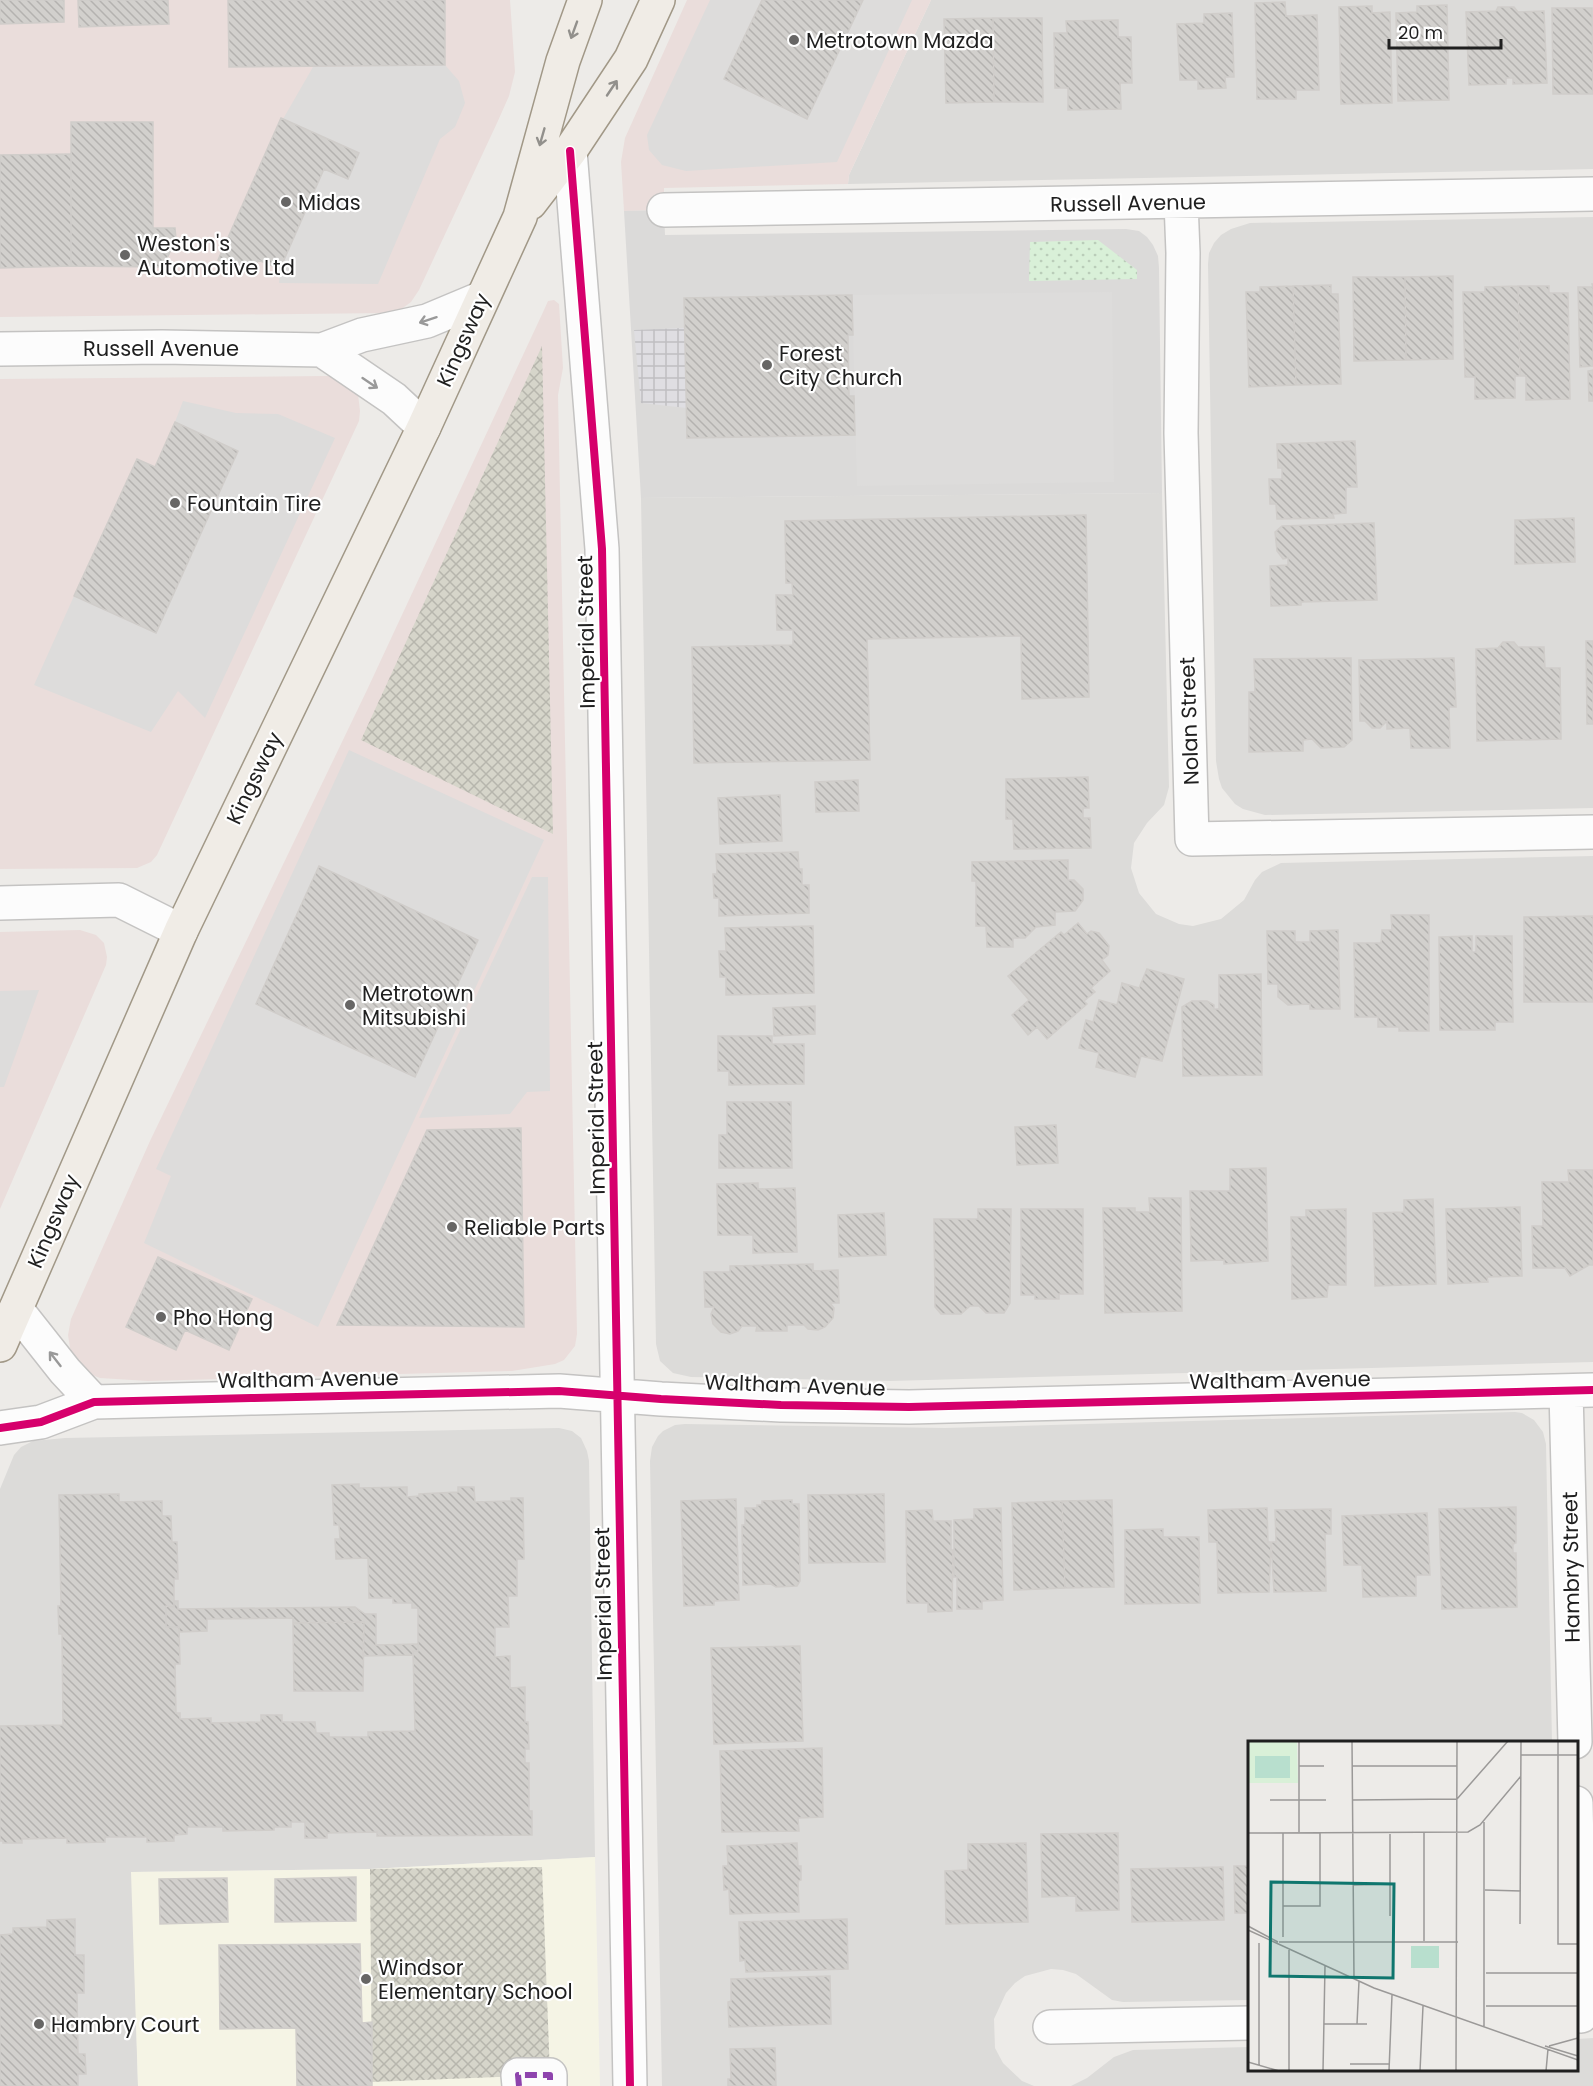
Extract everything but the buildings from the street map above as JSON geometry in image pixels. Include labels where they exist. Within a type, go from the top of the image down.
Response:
[{"type":"main road","name":"Kingsway","points":[[0,1345],[181,931],[424,427],[520,217],[563,61],[585,0]]},
{"type":"main road","name":"Kingsway","points":[[520,217],[570,151],[631,59],[658,0]]},
{"type":"main road","name":"Imperial Street","points":[[563,61],[570,151]]},
{"type":"street","name":"Imperial Street","points":[[570,151],[602,549],[630,2086]]},
{"type":"street","name":"Russell Avenue","points":[[664,210],[1593,194]]},
{"type":"street","name":"Nolan Street","points":[[1181,202],[1183,253],[1181,434],[1192,839],[1593,832]]},
{"type":"street","name":"Russell Avenue","points":[[0,349],[162,347],[322,350],[362,335],[427,321],[482,298]]},
{"type":"street","points":[[322,350],[394,399],[424,427]]},
{"type":"street","points":[[0,903],[119,900],[181,931]]},
{"type":"street","points":[[16,1308],[65,1371],[94,1402]]},
{"type":"street","name":"Waltham Avenue","points":[[0,1428],[41,1422],[94,1402],[555,1391],[781,1405],[909,1407],[1580,1390]]},
{"type":"street","name":"Hambry Street","points":[[1575,1741],[1580,1390]]},
{"type":"street","points":[[1578,1856],[1584,2016]]},
{"type":"street","points":[[1050,2027],[1248,2023]]},
{"type":"street","points":[[519,2086],[518,2075],[550,2075],[550,2086]]},
{"type":"shaded area","points":[[0,0],[510,0],[515,72],[509,96],[419,290],[411,302],[400,310],[388,313],[0,317]]},
{"type":"shaded area","points":[[687,0],[931,0],[849,175],[848,184],[664,188],[664,210],[624,211],[621,162],[625,138]]},
{"type":"shaded area","points":[[710,0],[762,0],[725,79],[807,119],[863,0],[912,0],[837,162],[686,171],[662,165],[649,150],[647,135]]},
{"type":"shaded area","points":[[931,0],[1593,0],[1593,169],[848,184],[849,175]]},
{"type":"shaded area","points":[[445,65],[459,81],[465,103],[455,127],[440,139],[378,284],[279,283],[280,269],[324,169],[348,179],[359,153],[283,119],[313,67]]},
{"type":"shaded area","points":[[664,210],[665,235],[1126,229],[1139,231],[1147,237],[1158,256],[1162,493],[641,498],[624,211]]},
{"type":"shaded area","points":[[1593,217],[1593,808],[1265,815],[1243,809],[1235,804],[1222,788],[1216,761],[1208,264],[1209,253],[1214,243],[1231,229],[1250,223]]},
{"type":"shaded area","points":[[1112,292],[1114,482],[857,486],[852,295]]},
{"type":"shaded area","points":[[554,300],[559,304],[563,368],[558,395],[577,1334],[575,1346],[564,1360],[555,1364],[512,1371],[148,1381],[100,1378],[90,1374],[71,1354],[68,1335],[71,1319],[150,1141],[367,690],[548,301]]},
{"type":"shaded area","points":[[685,328],[687,408],[641,403],[634,330]]},
{"type":"shaded area","points":[[542,346],[553,834],[361,740]]},
{"type":"shaded area","points":[[336,376],[358,394],[359,421],[157,855],[151,862],[137,868],[0,869],[0,379]]},
{"type":"shaded area","points":[[183,401],[236,413],[278,414],[335,438],[205,718],[178,691],[151,732],[34,685],[74,596],[156,632],[238,451],[175,422]]},
{"type":"shaded area","points":[[1162,493],[1169,787],[1164,805],[1147,823],[1134,843],[1131,868],[1139,893],[1156,914],[1179,924],[1193,926],[1221,919],[1244,900],[1262,872],[1281,863],[1593,856],[1593,1362],[890,1381],[691,1377],[673,1373],[660,1361],[656,1344],[641,498]]},
{"type":"shaded area","points":[[349,750],[544,840],[318,1327],[144,1243],[171,1176],[156,1169]],"holes":[[[319,866],[478,940],[415,1077],[256,1004]]]},
{"type":"shaded area","points":[[532,877],[548,877],[550,1091],[527,1092],[510,1114],[419,1118]]},
{"type":"shaded area","points":[[80,930],[96,935],[104,943],[106,965],[0,1209],[0,932]]},
{"type":"shaded area","points":[[39,990],[4,1087],[0,1087],[0,991]]},
{"type":"shaded area","points":[[1522,1413],[1534,1420],[1543,1432],[1546,1444],[1552,1741],[1248,1741],[1248,2000],[1123,2002],[1112,2000],[1076,1974],[1063,1970],[1051,1969],[1025,1976],[1006,1993],[994,2019],[995,2048],[1003,2063],[1022,2081],[1034,2086],[662,2086],[650,1461],[652,1447],[663,1431],[675,1425],[685,1424],[945,1428]]},
{"type":"shaded area","points":[[559,1428],[572,1431],[581,1438],[589,1461],[595,1857],[370,1869],[132,1872],[138,2086],[0,2086],[0,1489],[14,1455],[21,1447],[33,1441],[65,1438]]},
{"type":"shaded area","name":"Windsor Elementary School","points":[[595,1857],[600,2086],[138,2086],[131,1872],[370,1869]]},
{"type":"shaded area","points":[[542,1867],[550,2075],[372,2082],[370,1869]]},
{"type":"shaded area","points":[[1593,2038],[1593,2086],[1071,2086],[1087,2078],[1114,2057],[1133,2050],[1248,2047],[1248,2071],[1578,2071],[1578,2039]]},
{"type":"green space","points":[[1098,240],[1137,270],[1137,279],[1029,281],[1030,242]]},
{"type":"marked path","points":[[519,2086],[518,2075],[550,2075],[550,2086]]},
{"type":"cycle path","points":[[570,151],[602,549],[630,2086]]},
{"type":"cycle path","points":[[0,1428],[41,1422],[94,1402],[251,1398],[559,1391],[781,1405],[909,1407],[1593,1390]]},
{"type":"place","name":"Metrotown Mazda","points":[[794,40]]},
{"type":"place","name":"Midas","points":[[286,202]]},
{"type":"place","name":"Weston's Automotive Ltd","points":[[125,255]]},
{"type":"place","name":"Forest City Church","points":[[767,365]]},
{"type":"place","name":"Fountain Tire","points":[[175,503]]},
{"type":"place","name":"Metrotown Mitsubishi","points":[[350,1005]]},
{"type":"place","name":"Reliable Parts","points":[[452,1227]]},
{"type":"place","name":"Pho Hong","points":[[161,1317]]},
{"type":"place","name":"Windsor Elementary School","points":[[366,1979]]},
{"type":"place","name":"Hambry Court","points":[[39,2024]]}]
